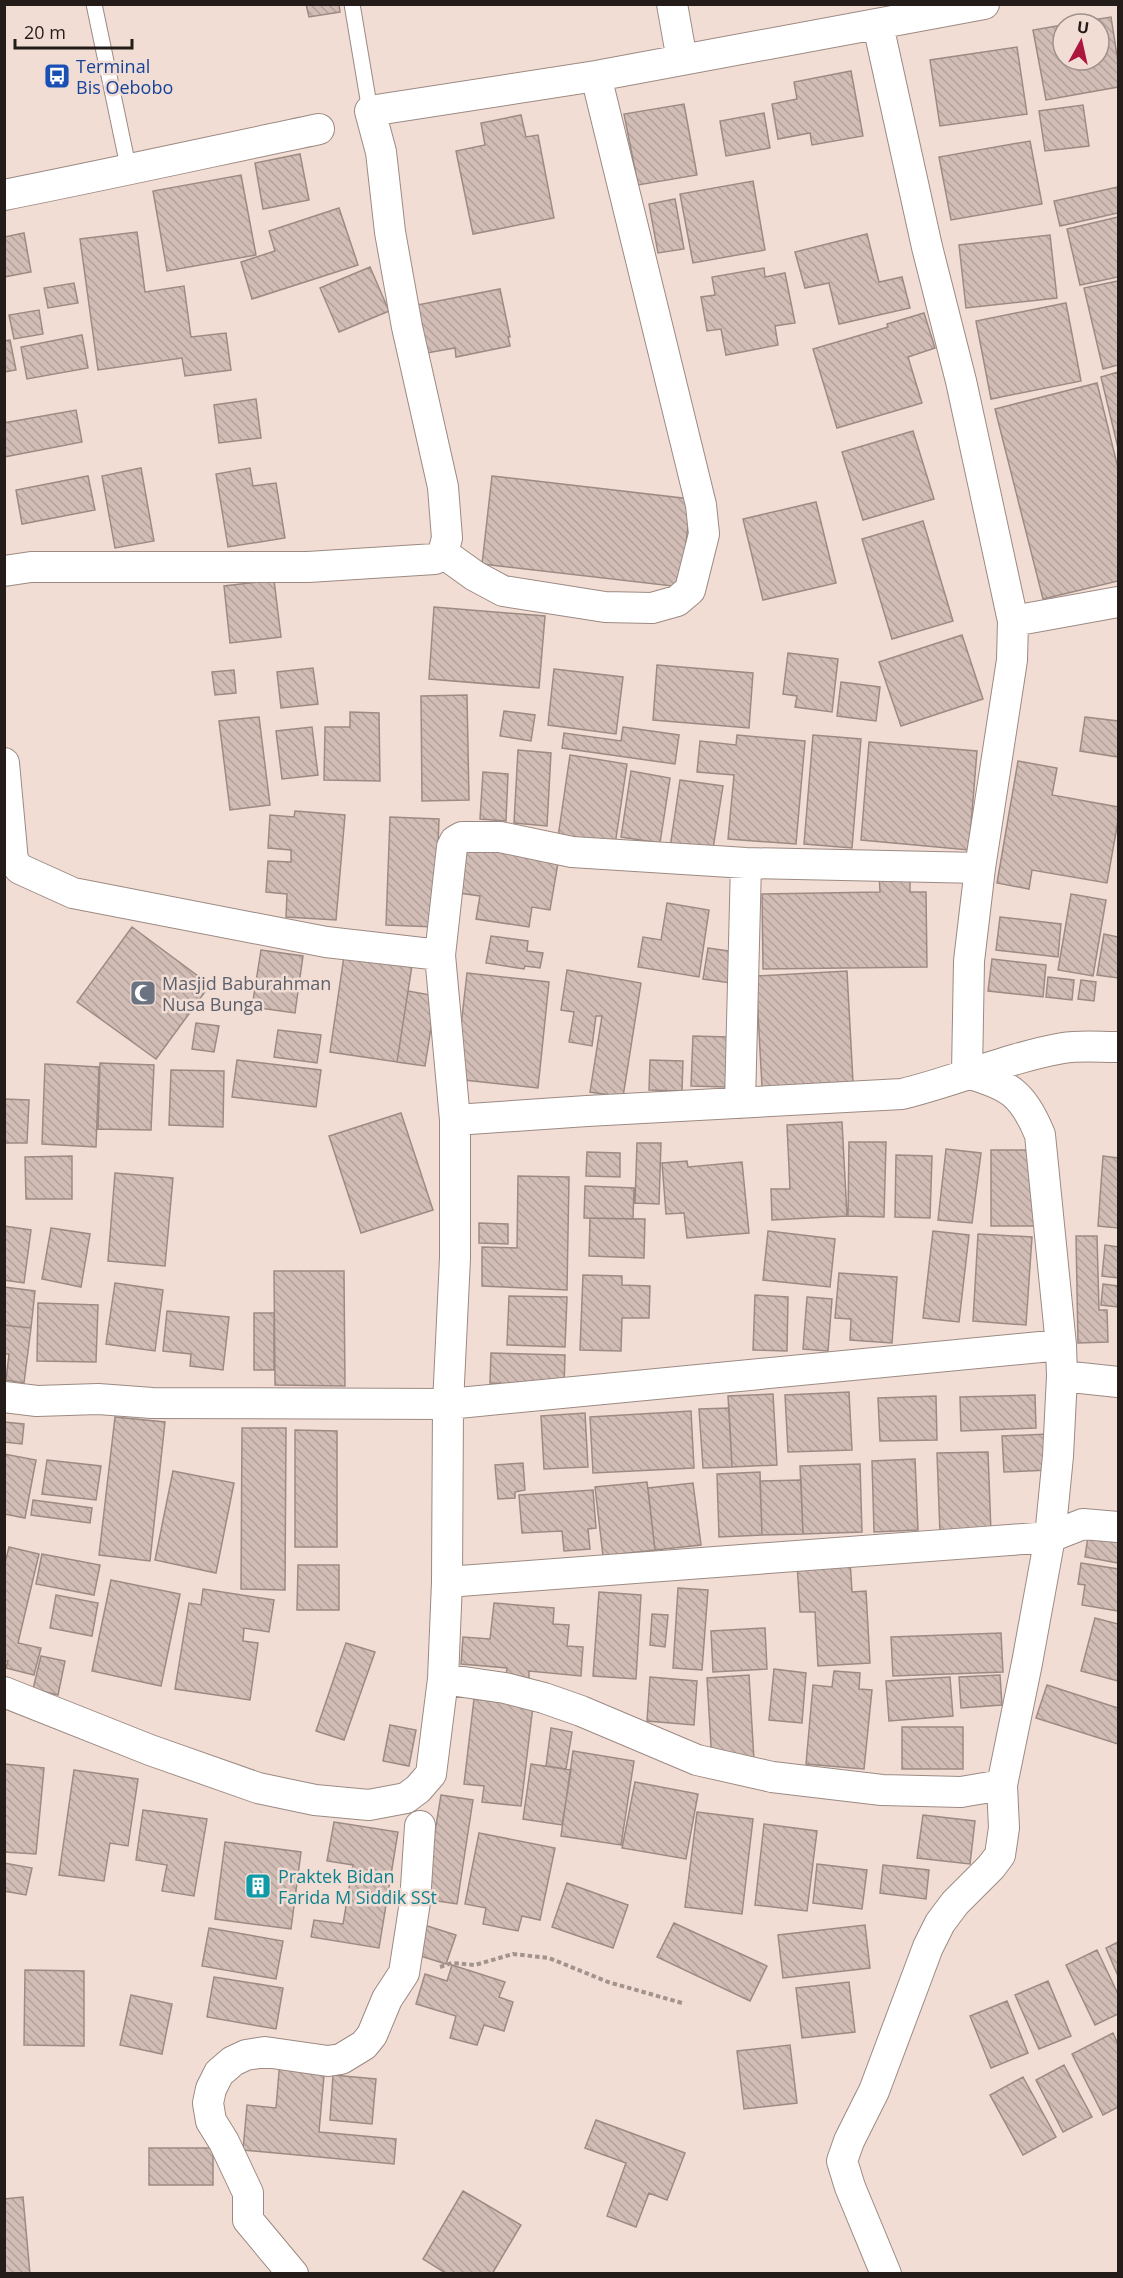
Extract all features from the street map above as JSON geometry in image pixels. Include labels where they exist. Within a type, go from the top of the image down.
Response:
[{"type":"street","points":[[672,4],[682,60]]},
{"type":"street","points":[[4,571],[31,567],[308,567],[435,559],[443,553],[447,538],[443,487],[407,327],[390,232],[381,152],[370,111],[596,76],[984,4]]},
{"type":"street","points":[[878,25],[927,248],[961,381],[1013,621],[1012,660],[980,867],[969,961],[967,1074]]},
{"type":"street","points":[[443,553],[475,576],[502,591],[605,607],[652,608],[677,601],[690,590],[704,534],[701,505],[596,76]]},
{"type":"street","points":[[4,195],[129,171],[171,159],[319,129]]},
{"type":"street","points":[[1013,621],[1119,602]]},
{"type":"street","points":[[4,763],[13,861],[20,869],[73,893],[326,942],[440,955]]},
{"type":"street","points":[[4,1692],[150,1750],[258,1788],[315,1800],[369,1805],[406,1798],[418,1790],[431,1774],[442,1679],[447,1582],[448,1404],[455,1258],[454,1120],[440,955],[452,847],[455,841],[462,837],[500,837],[572,852],[746,863],[980,867]]},
{"type":"street","points":[[740,1103],[746,863]]},
{"type":"street","points":[[454,1120],[902,1094],[1065,1047],[1119,1047]]},
{"type":"street","points":[[886,2274],[850,2187],[842,2161],[849,2141],[874,2091],[928,1947],[940,1923],[955,1904],[991,1868],[1000,1855],[1004,1827],[1002,1785],[1050,1537],[1058,1456],[1062,1376],[1061,1346],[1040,1135],[1031,1112],[1020,1097],[1005,1086],[967,1074]]},
{"type":"street","points":[[4,1397],[37,1401],[98,1398],[152,1403],[448,1404],[1061,1346]]},
{"type":"street","points":[[1062,1376],[1119,1382]]},
{"type":"street","points":[[447,1582],[1050,1537],[1083,1524],[1119,1527]]},
{"type":"street","points":[[442,1679],[505,1688],[544,1698],[581,1711],[697,1760],[772,1777],[882,1790],[961,1792],[1002,1785]]},
{"type":"street","points":[[293,2274],[248,2220],[248,2193],[225,2142],[211,2121],[208,2103],[210,2089],[219,2073],[233,2061],[246,2055],[265,2052],[328,2061],[341,2059],[364,2045],[372,2035],[387,2000],[404,1973],[415,1902],[420,1826]]},
{"type":"lane","points":[[94,4],[129,171]]},
{"type":"lane","points":[[352,4],[370,111]]},
{"type":"path","points":[[404,1973],[431,1970],[452,1963],[475,1965],[513,1954],[559,1960],[608,1982],[682,2003]]},
{"type":"building","points":[[306,4],[339,4],[340,12],[309,17]]},
{"type":"building","points":[[1111,17],[1118,62],[1118,87],[1046,100],[1033,30],[1051,27],[1051,72],[1111,72]]},
{"type":"building","points":[[1017,47],[1027,114],[940,126],[930,60]]},
{"type":"building","points":[[851,71],[863,136],[812,145],[810,133],[778,139],[772,104],[797,99],[794,82]]},
{"type":"building","points":[[684,104],[697,175],[638,185],[624,114]]},
{"type":"building","points":[[1083,105],[1089,146],[1045,151],[1039,111]]},
{"type":"building","points":[[764,113],[770,148],[726,156],[720,121]]},
{"type":"building","points":[[521,115],[526,137],[538,135],[554,218],[473,234],[456,151],[485,145],[481,123]]},
{"type":"building","points":[[1030,141],[1042,204],[951,220],[939,157]]},
{"type":"building","points":[[300,154],[309,200],[263,209],[255,163]]},
{"type":"building","points":[[241,175],[256,255],[167,271],[153,191]]},
{"type":"building","points":[[753,181],[765,250],[693,263],[680,194]]},
{"type":"building","points":[[1118,187],[1118,213],[1060,226],[1054,201]]},
{"type":"building","points":[[675,199],[684,249],[658,253],[649,204]]},
{"type":"building","points":[[339,208],[358,265],[252,299],[241,262],[275,251],[269,231]]},
{"type":"building","points":[[1118,217],[1118,277],[1080,285],[1067,229]]},
{"type":"building","points":[[137,232],[145,292],[184,286],[191,337],[226,333],[231,370],[185,376],[182,358],[98,370],[80,239]]},
{"type":"building","points":[[24,233],[31,272],[4,277],[4,237]]},
{"type":"building","points":[[867,234],[879,282],[902,277],[910,308],[839,324],[829,283],[805,288],[795,252]]},
{"type":"building","points":[[1050,235],[1057,298],[966,308],[959,245]]},
{"type":"building","points":[[370,267],[389,311],[339,332],[320,288]]},
{"type":"building","points":[[764,268],[765,277],[785,273],[795,323],[775,326],[778,345],[726,355],[721,329],[707,331],[701,297],[715,295],[712,277]]},
{"type":"building","points":[[1118,281],[1118,365],[1103,369],[1084,288]]},
{"type":"building","points":[[74,283],[78,303],[48,308],[44,288]]},
{"type":"building","points":[[500,289],[510,346],[456,357],[455,348],[427,353],[417,305]]},
{"type":"building","points":[[1066,303],[1081,381],[991,399],[976,321]]},
{"type":"building","points":[[39,310],[43,334],[14,339],[9,315]]},
{"type":"building","points":[[924,313],[935,348],[908,357],[922,403],[837,428],[813,349],[888,327],[887,324]]},
{"type":"building","points":[[82,335],[88,368],[27,379],[21,347]]},
{"type":"building","points":[[10,340],[16,370],[4,372],[4,341]]},
{"type":"building","points":[[1118,372],[1118,448],[1101,377]]},
{"type":"building","points":[[1097,383],[1118,468],[1118,581],[1043,599],[995,409]]},
{"type":"building","points":[[256,399],[261,438],[219,443],[214,405]]},
{"type":"building","points":[[76,410],[82,442],[4,457],[4,423]]},
{"type":"building","points":[[913,431],[934,499],[863,520],[842,452]]},
{"type":"building","points":[[141,468],[154,541],[115,548],[102,476]]},
{"type":"building","points":[[250,468],[253,486],[276,483],[285,538],[228,547],[216,474]]},
{"type":"building","points":[[88,476],[95,510],[22,524],[16,490]]},
{"type":"building","points":[[492,476],[691,499],[681,587],[482,564]]},
{"type":"building","points":[[816,502],[836,583],[763,600],[743,519]]},
{"type":"building","points":[[923,521],[953,621],[892,639],[862,539]]},
{"type":"building","points":[[274,580],[281,637],[230,643],[224,586]]},
{"type":"building","points":[[434,607],[545,616],[539,688],[429,679]]},
{"type":"building","points":[[962,635],[983,699],[901,726],[879,662]]},
{"type":"building","points":[[788,653],[838,659],[832,712],[795,707],[797,696],[783,694]]},
{"type":"building","points":[[657,665],[753,673],[749,728],[653,720]]},
{"type":"building","points":[[313,668],[318,704],[281,708],[277,672]]},
{"type":"building","points":[[554,669],[623,677],[616,734],[548,725]]},
{"type":"building","points":[[234,670],[236,693],[215,695],[212,672]]},
{"type":"building","points":[[841,682],[880,687],[876,721],[837,716]]},
{"type":"building","points":[[467,695],[469,800],[422,801],[421,696]]},
{"type":"building","points":[[504,711],[535,715],[531,741],[500,736]]},
{"type":"building","points":[[350,712],[379,713],[380,781],[324,780],[325,727],[350,727]]},
{"type":"building","points":[[259,717],[270,805],[230,810],[219,721]]},
{"type":"building","points":[[1085,717],[1118,721],[1118,757],[1080,751]]},
{"type":"building","points":[[312,727],[318,775],[282,779],[276,731]]},
{"type":"building","points":[[623,727],[679,735],[675,764],[562,748],[564,733],[621,741]]},
{"type":"building","points":[[737,735],[805,741],[796,844],[728,839],[734,775],[697,772],[700,741],[736,745]]},
{"type":"building","points":[[813,735],[861,739],[852,848],[804,844]]},
{"type":"building","points":[[869,742],[977,751],[969,850],[861,840]]},
{"type":"building","points":[[518,750],[551,753],[547,826],[514,823]]},
{"type":"building","points":[[570,755],[627,764],[615,845],[558,837]]},
{"type":"building","points":[[1018,761],[1057,768],[1052,795],[1118,807],[1118,821],[1107,883],[1032,870],[1029,889],[997,883]]},
{"type":"building","points":[[631,771],[670,778],[660,843],[621,837]]},
{"type":"building","points":[[483,772],[508,774],[506,821],[480,819]]},
{"type":"building","points":[[680,780],[723,786],[712,855],[670,848]]},
{"type":"building","points":[[295,811],[345,815],[336,920],[286,917],[287,894],[266,892],[268,861],[291,862],[291,850],[268,848],[270,815],[294,817]]},
{"type":"building","points":[[390,817],[439,819],[435,927],[386,925]]},
{"type":"building","points":[[467,846],[559,857],[550,910],[532,907],[529,927],[476,919],[480,896],[459,893]]},
{"type":"building","points":[[879,872],[910,872],[910,892],[926,892],[927,967],[763,969],[762,894],[880,892]]},
{"type":"building","points":[[1071,894],[1106,900],[1093,976],[1058,970]]},
{"type":"building","points":[[667,903],[709,910],[699,977],[638,967],[643,937],[661,940]]},
{"type":"building","points":[[1000,917],[1061,924],[1058,957],[996,950]]},
{"type":"building","name":"Masjid Baburahman Nusa Bunga","points":[[132,927],[210,985],[156,1059],[77,1002]]},
{"type":"building","points":[[1104,934],[1118,937],[1118,978],[1097,975]]},
{"type":"building","points":[[491,936],[528,941],[527,951],[543,953],[540,968],[525,966],[524,969],[486,963]]},
{"type":"building","points":[[708,948],[735,952],[731,983],[703,979]]},
{"type":"building","points":[[345,949],[413,959],[397,1062],[330,1052]]},
{"type":"building","points":[[261,950],[303,956],[295,1013],[252,1007]]},
{"type":"building","points":[[992,959],[1046,965],[1043,997],[988,991]]},
{"type":"building","points":[[567,970],[641,983],[623,1097],[590,1092],[602,1016],[596,1016],[592,1046],[569,1042],[574,1012],[561,1010]]},
{"type":"building","points":[[847,971],[853,1082],[762,1087],[756,976]]},
{"type":"building","points":[[467,973],[549,982],[538,1088],[455,1079]]},
{"type":"building","points":[[1048,977],[1074,980],[1072,1000],[1046,997]]},
{"type":"building","points":[[1081,980],[1096,982],[1094,1001],[1078,999]]},
{"type":"building","points":[[408,991],[436,996],[425,1066],[397,1062]]},
{"type":"building","points":[[196,1023],[219,1026],[214,1052],[192,1049]]},
{"type":"building","points":[[278,1030],[321,1035],[317,1063],[274,1057]]},
{"type":"building","points":[[693,1036],[728,1037],[726,1087],[691,1086]]},
{"type":"building","points":[[237,1060],[321,1070],[316,1107],[232,1097]]},
{"type":"building","points":[[650,1060],[683,1061],[682,1091],[649,1090]]},
{"type":"building","points":[[100,1063],[154,1065],[151,1130],[98,1129]]},
{"type":"building","points":[[45,1064],[99,1067],[96,1147],[42,1144]]},
{"type":"building","points":[[171,1070],[224,1071],[223,1127],[169,1125]]},
{"type":"building","points":[[4,1099],[29,1100],[27,1143],[4,1143]]},
{"type":"building","points":[[401,1113],[433,1210],[361,1233],[329,1136]]},
{"type":"building","points":[[842,1122],[847,1216],[772,1220],[771,1189],[790,1189],[787,1125]]},
{"type":"building","points":[[849,1142],[886,1142],[884,1217],[848,1216]]},
{"type":"building","points":[[637,1143],[661,1143],[659,1204],[635,1203]]},
{"type":"building","points":[[946,1149],[981,1153],[972,1223],[938,1220]]},
{"type":"building","points":[[991,1150],[1035,1150],[1034,1226],[991,1226]]},
{"type":"building","points":[[587,1152],[620,1153],[620,1177],[586,1176]]},
{"type":"building","points":[[896,1155],[932,1156],[930,1218],[895,1217]]},
{"type":"building","points":[[72,1156],[72,1199],[26,1199],[25,1157]]},
{"type":"building","points":[[1103,1156],[1118,1158],[1118,1228],[1098,1226]]},
{"type":"building","points":[[687,1161],[688,1167],[742,1162],[749,1233],[687,1238],[684,1213],[666,1214],[662,1163]]},
{"type":"building","points":[[115,1173],[173,1178],[165,1266],[108,1261]]},
{"type":"building","points":[[518,1176],[569,1177],[567,1290],[482,1286],[482,1247],[517,1248]]},
{"type":"building","points":[[585,1186],[634,1188],[633,1219],[584,1218]]},
{"type":"building","points":[[590,1218],[645,1219],[644,1258],[589,1256]]},
{"type":"building","points":[[479,1223],[508,1224],[508,1244],[479,1243]]},
{"type":"building","points":[[4,1226],[31,1230],[24,1283],[4,1280]]},
{"type":"building","points":[[51,1228],[90,1234],[81,1287],[42,1279]]},
{"type":"building","points":[[768,1231],[835,1239],[830,1287],[763,1280]]},
{"type":"building","points":[[933,1231],[969,1235],[959,1322],[923,1318]]},
{"type":"building","points":[[978,1234],[1032,1237],[1026,1325],[973,1321]]},
{"type":"building","points":[[1076,1236],[1097,1236],[1099,1310],[1107,1310],[1108,1342],[1078,1343]]},
{"type":"building","points":[[1105,1245],[1118,1247],[1118,1278],[1102,1276]]},
{"type":"building","points":[[274,1271],[344,1271],[345,1386],[275,1385]]},
{"type":"building","points":[[839,1273],[897,1277],[892,1343],[850,1340],[851,1319],[835,1318]]},
{"type":"building","points":[[583,1275],[622,1276],[622,1285],[650,1286],[649,1318],[622,1318],[621,1351],[580,1350]]},
{"type":"building","points":[[115,1283],[163,1290],[155,1351],[106,1344]]},
{"type":"building","points":[[1103,1284],[1118,1286],[1118,1307],[1101,1305]]},
{"type":"building","points":[[4,1287],[35,1291],[31,1328],[4,1325]]},
{"type":"building","points":[[755,1295],[788,1297],[787,1351],[753,1350]]},
{"type":"building","points":[[509,1296],[567,1297],[565,1347],[507,1345]]},
{"type":"building","points":[[807,1297],[832,1299],[828,1351],[803,1349]]},
{"type":"building","points":[[38,1303],[98,1305],[96,1362],[37,1361]]},
{"type":"building","points":[[167,1311],[229,1317],[223,1370],[190,1366],[191,1354],[163,1351]]},
{"type":"building","points":[[254,1313],[274,1313],[274,1370],[254,1370]]},
{"type":"building","points":[[4,1325],[31,1328],[24,1383],[6,1380],[9,1354],[4,1354]]},
{"type":"building","points":[[491,1353],[565,1355],[564,1386],[490,1383]]},
{"type":"building","points":[[849,1392],[852,1450],[788,1452],[785,1395]]},
{"type":"building","points":[[773,1394],[777,1465],[732,1467],[728,1396]]},
{"type":"building","points":[[1035,1395],[1036,1428],[961,1431],[960,1397]]},
{"type":"building","points":[[936,1396],[937,1440],[880,1441],[878,1398]]},
{"type":"building","points":[[729,1408],[732,1467],[703,1468],[699,1409]]},
{"type":"building","points":[[691,1411],[694,1468],[593,1473],[590,1417]]},
{"type":"building","points":[[585,1413],[588,1467],[544,1469],[541,1416]]},
{"type":"building","points":[[115,1417],[165,1422],[150,1561],[99,1555]]},
{"type":"building","points":[[4,1422],[24,1424],[22,1444],[4,1442]]},
{"type":"building","points":[[242,1428],[286,1428],[285,1590],[241,1589]]},
{"type":"building","points":[[295,1430],[337,1431],[337,1547],[295,1547]]},
{"type":"building","points":[[1048,1434],[1050,1470],[1004,1472],[1002,1436]]},
{"type":"building","points":[[988,1452],[991,1532],[940,1534],[937,1453]]},
{"type":"building","points":[[4,1454],[36,1460],[25,1518],[4,1514]]},
{"type":"building","points":[[915,1459],[918,1530],[874,1532],[872,1461]]},
{"type":"building","points":[[47,1460],[101,1466],[96,1500],[42,1494]]},
{"type":"building","points":[[523,1463],[525,1490],[515,1492],[515,1498],[498,1499],[495,1465]]},
{"type":"building","points":[[860,1464],[862,1532],[803,1534],[800,1466]]},
{"type":"building","points":[[173,1471],[234,1483],[216,1573],[155,1560]]},
{"type":"building","points":[[760,1472],[762,1535],[719,1537],[717,1474]]},
{"type":"building","points":[[801,1480],[803,1534],[762,1535],[760,1481]]},
{"type":"building","points":[[647,1482],[655,1550],[603,1556],[595,1487]]},
{"type":"building","points":[[693,1483],[701,1545],[655,1550],[648,1488]]},
{"type":"building","points":[[593,1490],[596,1528],[588,1529],[590,1549],[564,1551],[562,1531],[522,1533],[519,1495]]},
{"type":"building","points":[[33,1500],[92,1508],[90,1523],[31,1515]]},
{"type":"building","points":[[1088,1536],[1118,1540],[1118,1563],[1085,1557]]},
{"type":"building","points":[[9,1547],[39,1554],[18,1643],[41,1648],[34,1675],[6,1668],[8,1661],[4,1661],[4,1567]]},
{"type":"building","points":[[42,1554],[100,1565],[94,1595],[36,1584]]},
{"type":"building","points":[[850,1560],[852,1592],[866,1591],[870,1663],[818,1666],[815,1612],[800,1612],[797,1563]]},
{"type":"building","points":[[1081,1563],[1118,1569],[1118,1611],[1082,1605],[1085,1585],[1078,1584]]},
{"type":"building","points":[[298,1565],[339,1565],[339,1610],[297,1610]]},
{"type":"building","points":[[111,1580],[180,1594],[161,1686],[92,1671]]},
{"type":"building","points":[[678,1588],[708,1590],[702,1670],[673,1668]]},
{"type":"building","points":[[203,1589],[274,1600],[269,1632],[244,1628],[243,1641],[258,1643],[250,1700],[175,1689],[189,1603],[201,1605]]},
{"type":"building","points":[[599,1592],[641,1595],[636,1679],[593,1676]]},
{"type":"building","points":[[56,1595],[98,1603],[92,1636],[50,1628]]},
{"type":"building","points":[[494,1603],[554,1608],[553,1624],[569,1625],[567,1646],[583,1647],[581,1676],[529,1671],[529,1678],[506,1676],[507,1668],[461,1664],[463,1637],[490,1639]]},
{"type":"building","points":[[652,1614],[668,1615],[665,1647],[650,1645]]},
{"type":"building","points":[[1095,1618],[1118,1624],[1118,1681],[1081,1671]]},
{"type":"building","points":[[765,1628],[767,1669],[713,1672],[711,1631]]},
{"type":"building","points":[[1001,1633],[1003,1672],[893,1676],[891,1637]]},
{"type":"building","points":[[346,1643],[375,1652],[344,1740],[316,1731]]},
{"type":"building","points":[[41,1656],[65,1661],[58,1695],[33,1689]]},
{"type":"building","points":[[774,1669],[806,1673],[802,1723],[769,1720]]},
{"type":"building","points":[[834,1671],[860,1673],[859,1689],[872,1690],[864,1769],[806,1764],[813,1685],[832,1687]]},
{"type":"building","points":[[749,1675],[754,1760],[712,1763],[707,1678]]},
{"type":"building","points":[[1000,1675],[1002,1705],[961,1708],[959,1677]]},
{"type":"building","points":[[650,1677],[697,1681],[694,1725],[647,1721]]},
{"type":"building","points":[[950,1677],[953,1716],[889,1721],[886,1681]]},
{"type":"building","points":[[1047,1685],[1118,1708],[1118,1744],[1036,1718]]},
{"type":"building","points":[[474,1699],[533,1706],[521,1806],[482,1802],[484,1786],[464,1784]]},
{"type":"building","points":[[390,1725],[416,1730],[409,1766],[383,1761]]},
{"type":"building","points":[[902,1727],[963,1727],[963,1769],[902,1769]]},
{"type":"building","points":[[551,1728],[572,1732],[566,1769],[546,1766]]},
{"type":"building","points":[[573,1751],[634,1761],[621,1845],[561,1836]]},
{"type":"building","points":[[4,1764],[44,1768],[36,1854],[4,1852]]},
{"type":"building","points":[[531,1764],[571,1770],[562,1825],[523,1819]]},
{"type":"building","points":[[74,1770],[138,1779],[128,1846],[110,1843],[104,1881],[59,1875]]},
{"type":"building","points":[[635,1782],[698,1794],[686,1859],[622,1848]]},
{"type":"building","points":[[441,1795],[473,1800],[457,1904],[424,1899]]},
{"type":"building","points":[[143,1810],[207,1819],[194,1896],[162,1891],[167,1865],[136,1860]]},
{"type":"building","points":[[697,1812],[753,1819],[742,1914],[685,1907]]},
{"type":"building","points":[[923,1815],[975,1821],[970,1864],[917,1858]]},
{"type":"building","points":[[334,1822],[398,1832],[379,1948],[311,1937],[314,1920],[343,1924],[353,1865],[327,1861]]},
{"type":"building","points":[[764,1824],[817,1831],[807,1911],[755,1905]]},
{"type":"building","points":[[479,1833],[555,1848],[540,1920],[522,1916],[518,1931],[483,1924],[486,1908],[465,1904]]},
{"type":"building","name":"Praktek Bidan Farida M Siddik SSt","points":[[225,1842],[301,1852],[291,1929],[215,1919]]},
{"type":"building","points":[[4,1863],[32,1868],[26,1895],[4,1891]]},
{"type":"building","points":[[817,1864],[867,1870],[862,1909],[813,1903]]},
{"type":"building","points":[[883,1865],[929,1870],[926,1899],[880,1893]]},
{"type":"building","points":[[567,1883],[628,1905],[613,1948],[552,1927]]},
{"type":"building","points":[[674,1923],[767,1966],[750,2001],[657,1957]]},
{"type":"building","points":[[424,1925],[456,1935],[446,1964],[414,1954]]},
{"type":"building","points":[[865,1925],[870,1968],[783,1978],[778,1935]]},
{"type":"building","points":[[209,1928],[283,1941],[276,1979],[202,1966]]},
{"type":"building","points":[[1118,1942],[1118,1976],[1106,1948]]},
{"type":"building","points":[[1097,1950],[1118,1994],[1118,2014],[1095,2025],[1066,1965]]},
{"type":"building","points":[[452,1965],[505,1982],[499,1997],[513,2002],[504,2031],[484,2025],[477,2045],[450,2038],[456,2016],[416,2004],[425,1974],[447,1981]]},
{"type":"building","points":[[25,1970],[84,1971],[84,2046],[24,2045]]},
{"type":"building","points":[[214,1977],[283,1988],[276,2029],[207,2017]]},
{"type":"building","points":[[1048,1981],[1071,2036],[1039,2049],[1015,1995]]},
{"type":"building","points":[[849,1982],[855,2032],[802,2038],[796,1988]]},
{"type":"building","points":[[131,1995],[172,2004],[162,2054],[120,2045]]},
{"type":"building","points":[[1007,2001],[1028,2053],[991,2068],[970,2016]]},
{"type":"building","points":[[1113,2033],[1118,2044],[1118,2107],[1103,2115],[1072,2054]]},
{"type":"building","points":[[790,2045],[797,2103],[744,2109],[737,2051]]},
{"type":"building","points":[[280,2060],[325,2064],[319,2132],[396,2139],[394,2164],[243,2150],[247,2105],[276,2108]]},
{"type":"building","points":[[1064,2065],[1092,2117],[1063,2132],[1036,2080]]},
{"type":"building","points":[[333,2075],[376,2079],[372,2124],[330,2120]]},
{"type":"building","points":[[1023,2077],[1056,2137],[1023,2155],[990,2095]]},
{"type":"building","points":[[596,2120],[685,2153],[667,2200],[649,2193],[636,2227],[607,2216],[626,2163],[585,2148]]},
{"type":"building","points":[[149,2148],[213,2148],[213,2185],[149,2185]]},
{"type":"building","points":[[463,2191],[521,2225],[492,2274],[447,2274],[423,2259]]},
{"type":"building","points":[[23,2197],[30,2274],[4,2274],[4,2199]]},
{"type":"place","name":"Terminal Bis Oebobo","points":[[57,76]]},
{"type":"place","name":"Masjid Baburahman Nusa Bunga","points":[[143,993]]},
{"type":"place","name":"Praktek Bidan Farida M Siddik SSt","points":[[258,1886]]}]
